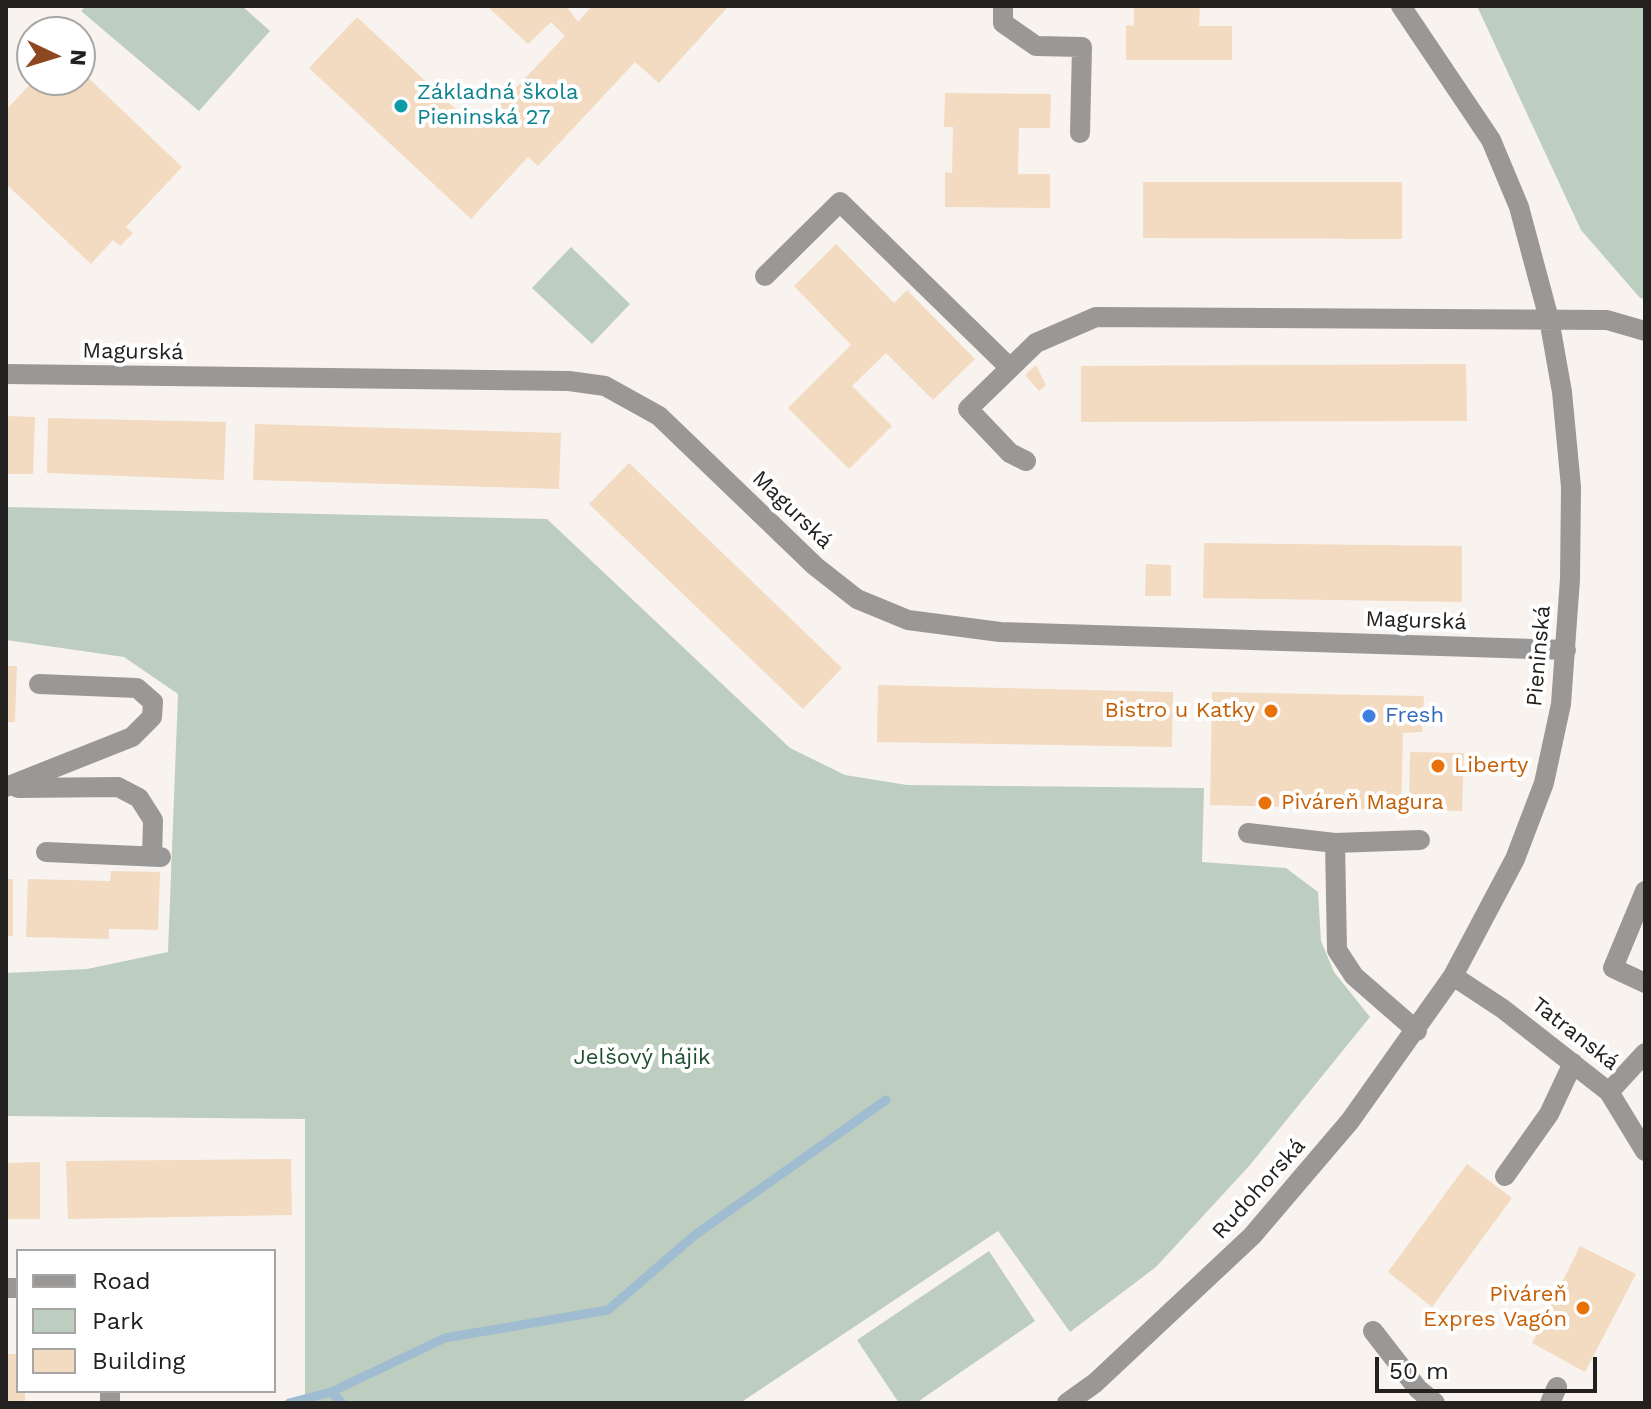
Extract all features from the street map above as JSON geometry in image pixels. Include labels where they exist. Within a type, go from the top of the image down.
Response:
[{"type":"street","points":[[1003,6],[1003,23],[1036,46],[1082,47],[1080,133]]},
{"type":"street","name":"Pieninská","points":[[1401,6],[1491,140],[1519,207],[1549,319],[1562,392],[1571,487],[1566,650],[1561,704],[1544,783],[1515,859],[1453,976]]},
{"type":"street","points":[[765,276],[840,202],[1010,368]]},
{"type":"street","points":[[1026,461],[1010,453],[968,409],[1036,343],[1096,317],[1607,320],[1645,331]]},
{"type":"street","name":"Magurská","points":[[6,374],[569,381],[605,386],[659,416],[815,566],[857,599],[908,620],[1000,632],[1566,650]]},
{"type":"street","points":[[6,788],[132,737],[152,717],[153,702],[137,688],[39,684]]},
{"type":"street","points":[[6,788],[118,787],[139,798],[153,820],[156,857],[46,852]]},
{"type":"street","points":[[1248,833],[1335,843],[1420,840]]},
{"type":"street","points":[[1335,843],[1337,950],[1354,976],[1417,1031]]},
{"type":"street","points":[[1645,891],[1613,968],[1645,983]]},
{"type":"street","name":"Rudohorská","points":[[1067,1403],[1095,1383],[1252,1236],[1350,1121],[1417,1031],[1453,976]]},
{"type":"street","name":"Tatranská","points":[[1453,976],[1503,1009],[1609,1092],[1645,1151]]},
{"type":"street","points":[[1609,1092],[1645,1053]]},
{"type":"street","points":[[1505,1176],[1549,1114],[1573,1063]]},
{"type":"street","points":[[1373,1331],[1418,1389],[1435,1403]]},
{"type":"green space","points":[[86,6],[242,6],[270,31],[199,111],[96,24],[96,16],[87,16],[81,11]]},
{"type":"green space","points":[[1477,6],[1645,6],[1645,299],[1640,298],[1581,230]]},
{"type":"green space","points":[[571,247],[630,304],[592,344],[532,288]]},
{"type":"green space","name":"Jelšový hájik","points":[[6,507],[547,519],[790,748],[845,775],[907,785],[1204,788],[1202,862],[1286,868],[1318,892],[1321,941],[1334,972],[1370,1017],[1250,1165],[1156,1267],[1070,1332],[998,1231],[740,1403],[305,1403],[305,1119],[6,1116],[6,973],[87,969],[168,952],[178,694],[124,657],[6,640]]},
{"type":"green space","points":[[989,1251],[1035,1321],[916,1403],[899,1403],[857,1340]]},
{"type":"building","name":"Základná škola Pieninská 27","points":[[487,6],[566,6],[578,22],[592,6],[727,8],[659,83],[635,62],[538,166],[528,157],[471,219],[309,68],[357,17],[477,129],[565,36],[551,22],[528,44]]},
{"type":"building","points":[[1134,6],[1200,6],[1199,26],[1232,26],[1232,60],[1126,60],[1126,25],[1134,26]]},
{"type":"building","points":[[96,85],[182,167],[126,227],[133,233],[120,246],[113,240],[91,264],[6,184],[6,110],[19,96],[96,96]]},
{"type":"building","points":[[945,93],[1051,94],[1050,128],[1019,128],[1018,174],[1050,174],[1050,208],[945,207],[945,172],[952,173],[953,127],[944,127]]},
{"type":"building","points":[[1143,182],[1402,182],[1402,239],[1143,238]]},
{"type":"building","points":[[836,244],[894,303],[907,290],[975,359],[933,400],[886,353],[852,386],[892,426],[849,469],[788,408],[851,345],[794,286]]},
{"type":"building","points":[[1466,364],[1467,421],[1081,422],[1081,366]]},
{"type":"building","points":[[1036,365],[1046,385],[1039,391],[1025,375]]},
{"type":"building","points":[[6,416],[35,417],[33,474],[6,474]]},
{"type":"building","points":[[48,418],[226,422],[224,480],[47,473]]},
{"type":"building","points":[[255,424],[561,433],[559,489],[253,480]]},
{"type":"building","points":[[629,463],[842,668],[803,709],[589,504]]},
{"type":"building","points":[[1204,543],[1462,546],[1462,602],[1203,598]]},
{"type":"building","points":[[1146,564],[1171,565],[1171,596],[1145,596]]},
{"type":"building","points":[[6,666],[17,666],[15,722],[6,722]]},
{"type":"building","points":[[878,685],[1173,692],[1172,747],[877,742]]},
{"type":"building","points":[[1212,692],[1424,696],[1422,732],[1403,733],[1401,810],[1210,805]]},
{"type":"building","points":[[1410,752],[1464,753],[1462,811],[1409,810]]},
{"type":"building","points":[[111,871],[160,872],[158,930],[109,929],[109,939],[26,937],[28,879],[110,881]]},
{"type":"building","points":[[6,879],[13,879],[13,936],[6,936]]},
{"type":"building","points":[[291,1159],[292,1215],[68,1219],[66,1161]]},
{"type":"building","points":[[40,1162],[40,1219],[6,1219],[6,1163]]},
{"type":"building","points":[[1467,1164],[1512,1198],[1432,1307],[1388,1272]]},
{"type":"building","name":"Piváreň Expres Vagón","points":[[1580,1246],[1636,1274],[1585,1372],[1532,1343]]},
{"type":"building","points":[[6,1354],[16,1354],[16,1393],[25,1393],[25,1403],[6,1403]]},
{"type":"waterway","points":[[331,1392],[445,1338],[608,1310],[695,1235],[886,1100]]},
{"type":"waterway","points":[[289,1403],[331,1392],[342,1403]]},
{"type":"place","name":"Základná škola Pieninská 27","points":[[401,106]]},
{"type":"place","name":"Bistro u Katky","points":[[1271,711]]},
{"type":"place","name":"Fresh","points":[[1369,716]]},
{"type":"place","name":"Liberty","points":[[1438,766]]},
{"type":"place","name":"Piváreň Magura","points":[[1265,803]]},
{"type":"place","name":"Piváreň Expres Vagón","points":[[1583,1308]]}]
